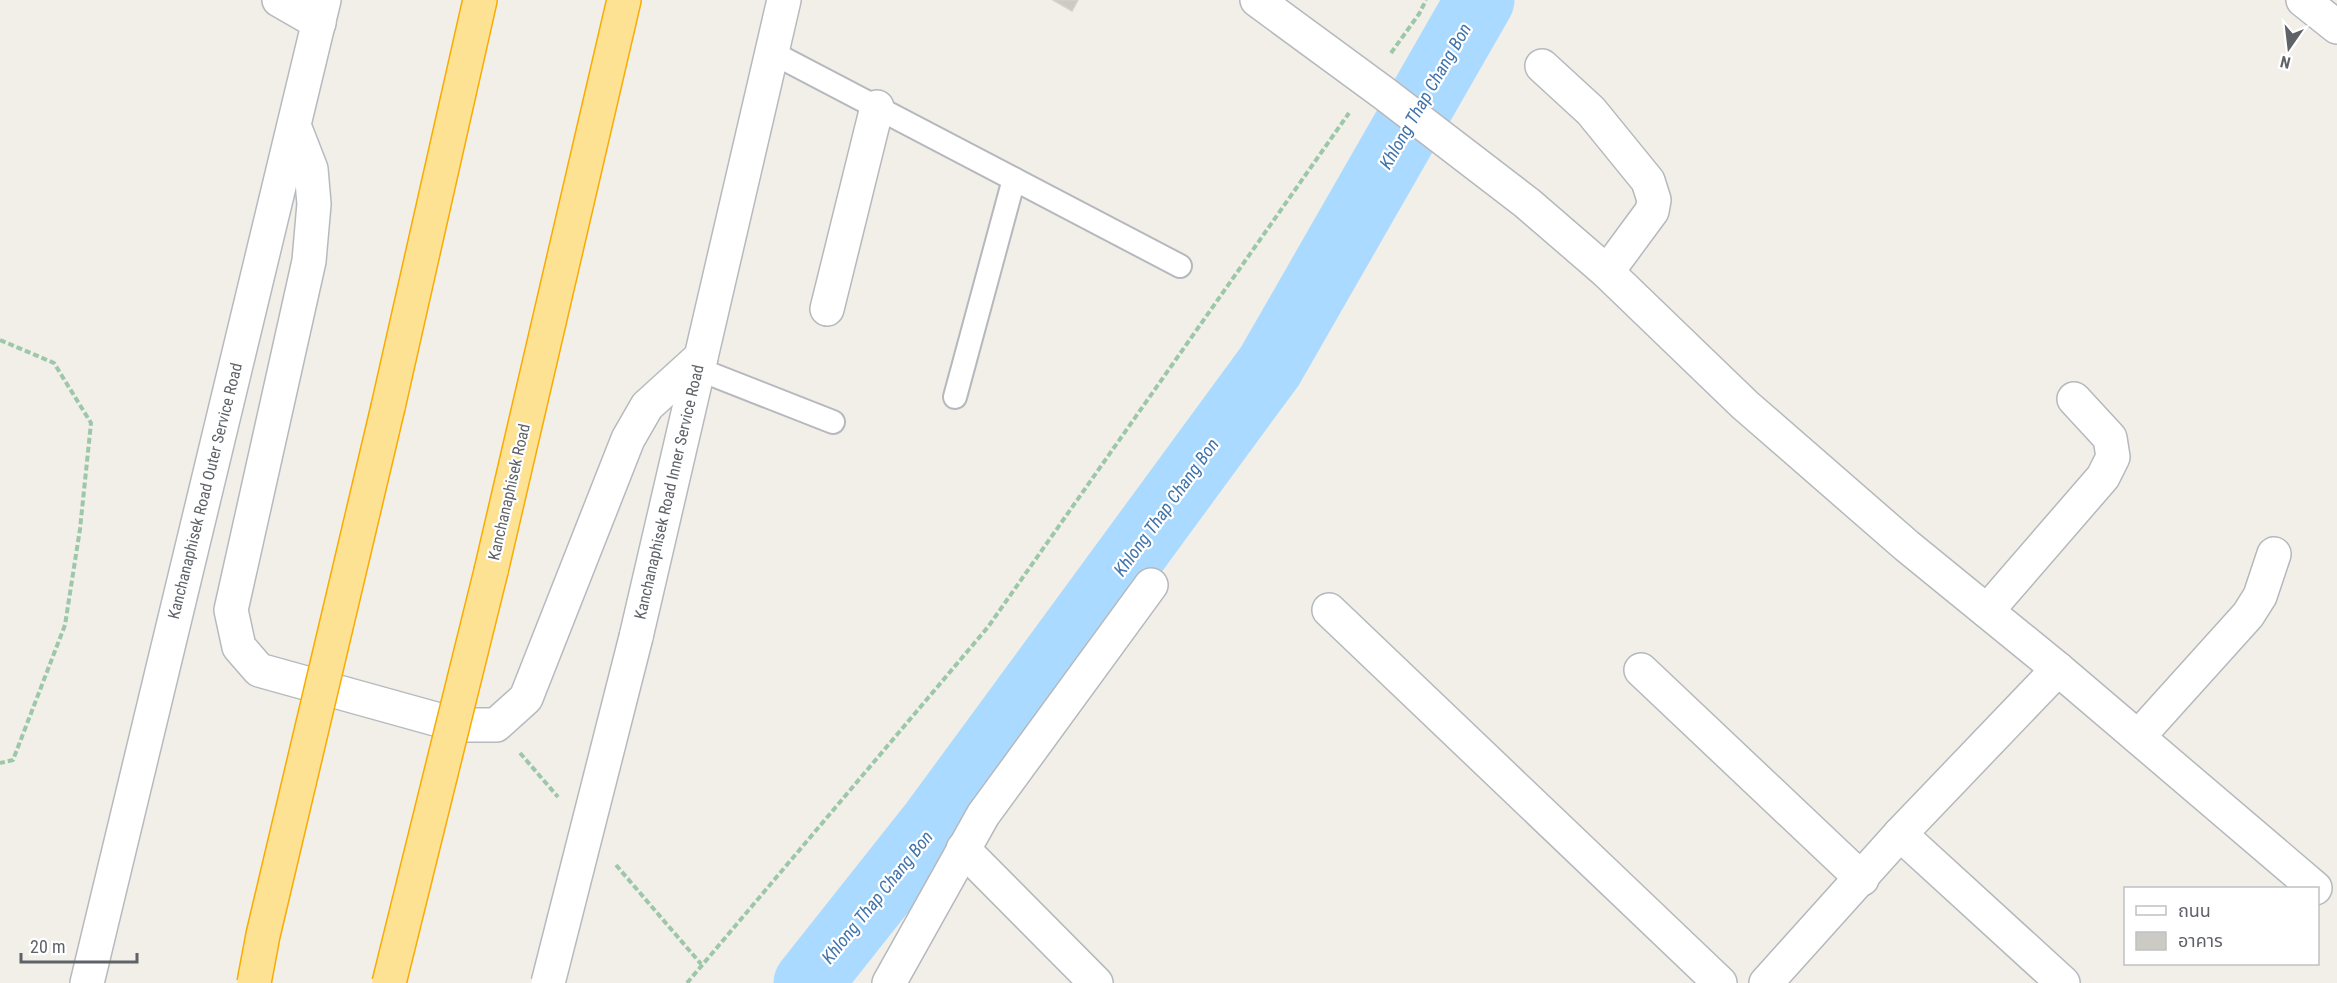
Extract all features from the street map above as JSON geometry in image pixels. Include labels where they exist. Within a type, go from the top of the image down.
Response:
[{"type":"highway","points":[[254,983],[263,935],[388,407],[480,0]]},
{"type":"highway","name":"Kanchanaphisek Road","points":[[389,983],[490,572],[624,0]]},
{"type":"street","points":[[279,0],[321,12]]},
{"type":"street","name":"Kanchanaphisek Road Inner Service Road","points":[[548,983],[636,637],[784,0]]},
{"type":"street","points":[[1257,0],[1527,203],[1607,272],[1745,405],[1907,546],[2058,669],[2314,887]]},
{"type":"street","points":[[2303,0],[2337,27]]},
{"type":"street","name":"Kanchanaphisek Road Outer Service Road","points":[[87,983],[295,128],[321,12]]},
{"type":"street","points":[[1542,66],[1591,111],[1648,181],[1654,200],[1652,211],[1607,272]]},
{"type":"street","points":[[827,309],[877,107]]},
{"type":"street","points":[[295,128],[311,169],[314,204],[309,261],[231,610],[239,647],[259,670],[457,725],[496,725],[526,698],[628,439],[647,406],[699,363]]},
{"type":"street","points":[[1987,611],[2103,477],[2113,458],[2110,438],[2074,399]]},
{"type":"street","points":[[2138,737],[2248,615],[2260,596],[2274,554]]},
{"type":"street","points":[[889,983],[963,849],[1004,786],[1151,585]]},
{"type":"street","points":[[1329,610],[1720,983]]},
{"type":"street","points":[[1766,983],[1862,879],[1900,834],[2058,669]]},
{"type":"street","points":[[1641,670],[1862,879]]},
{"type":"street","points":[[1900,834],[2063,983]]},
{"type":"street","points":[[963,849],[1096,983]]},
{"type":"street","points":[[2319,892],[2337,907]]},
{"type":"lane","points":[[771,52],[1180,266]]},
{"type":"lane","points":[[955,397],[1014,179]]},
{"type":"lane","points":[[699,363],[833,422]]},
{"type":"path","points":[[687,983],[988,627],[1378,89],[1426,0]]},
{"type":"path","points":[[0,340],[54,363],[91,423],[80,529],[65,625],[13,760],[0,763]]},
{"type":"building","points":[[1053,0],[1078,0],[1072,11]]},
{"type":"waterway","name":"Khlong Thap Chang Bon","points":[[808,983],[934,824],[1270,366],[1480,0]]}]
